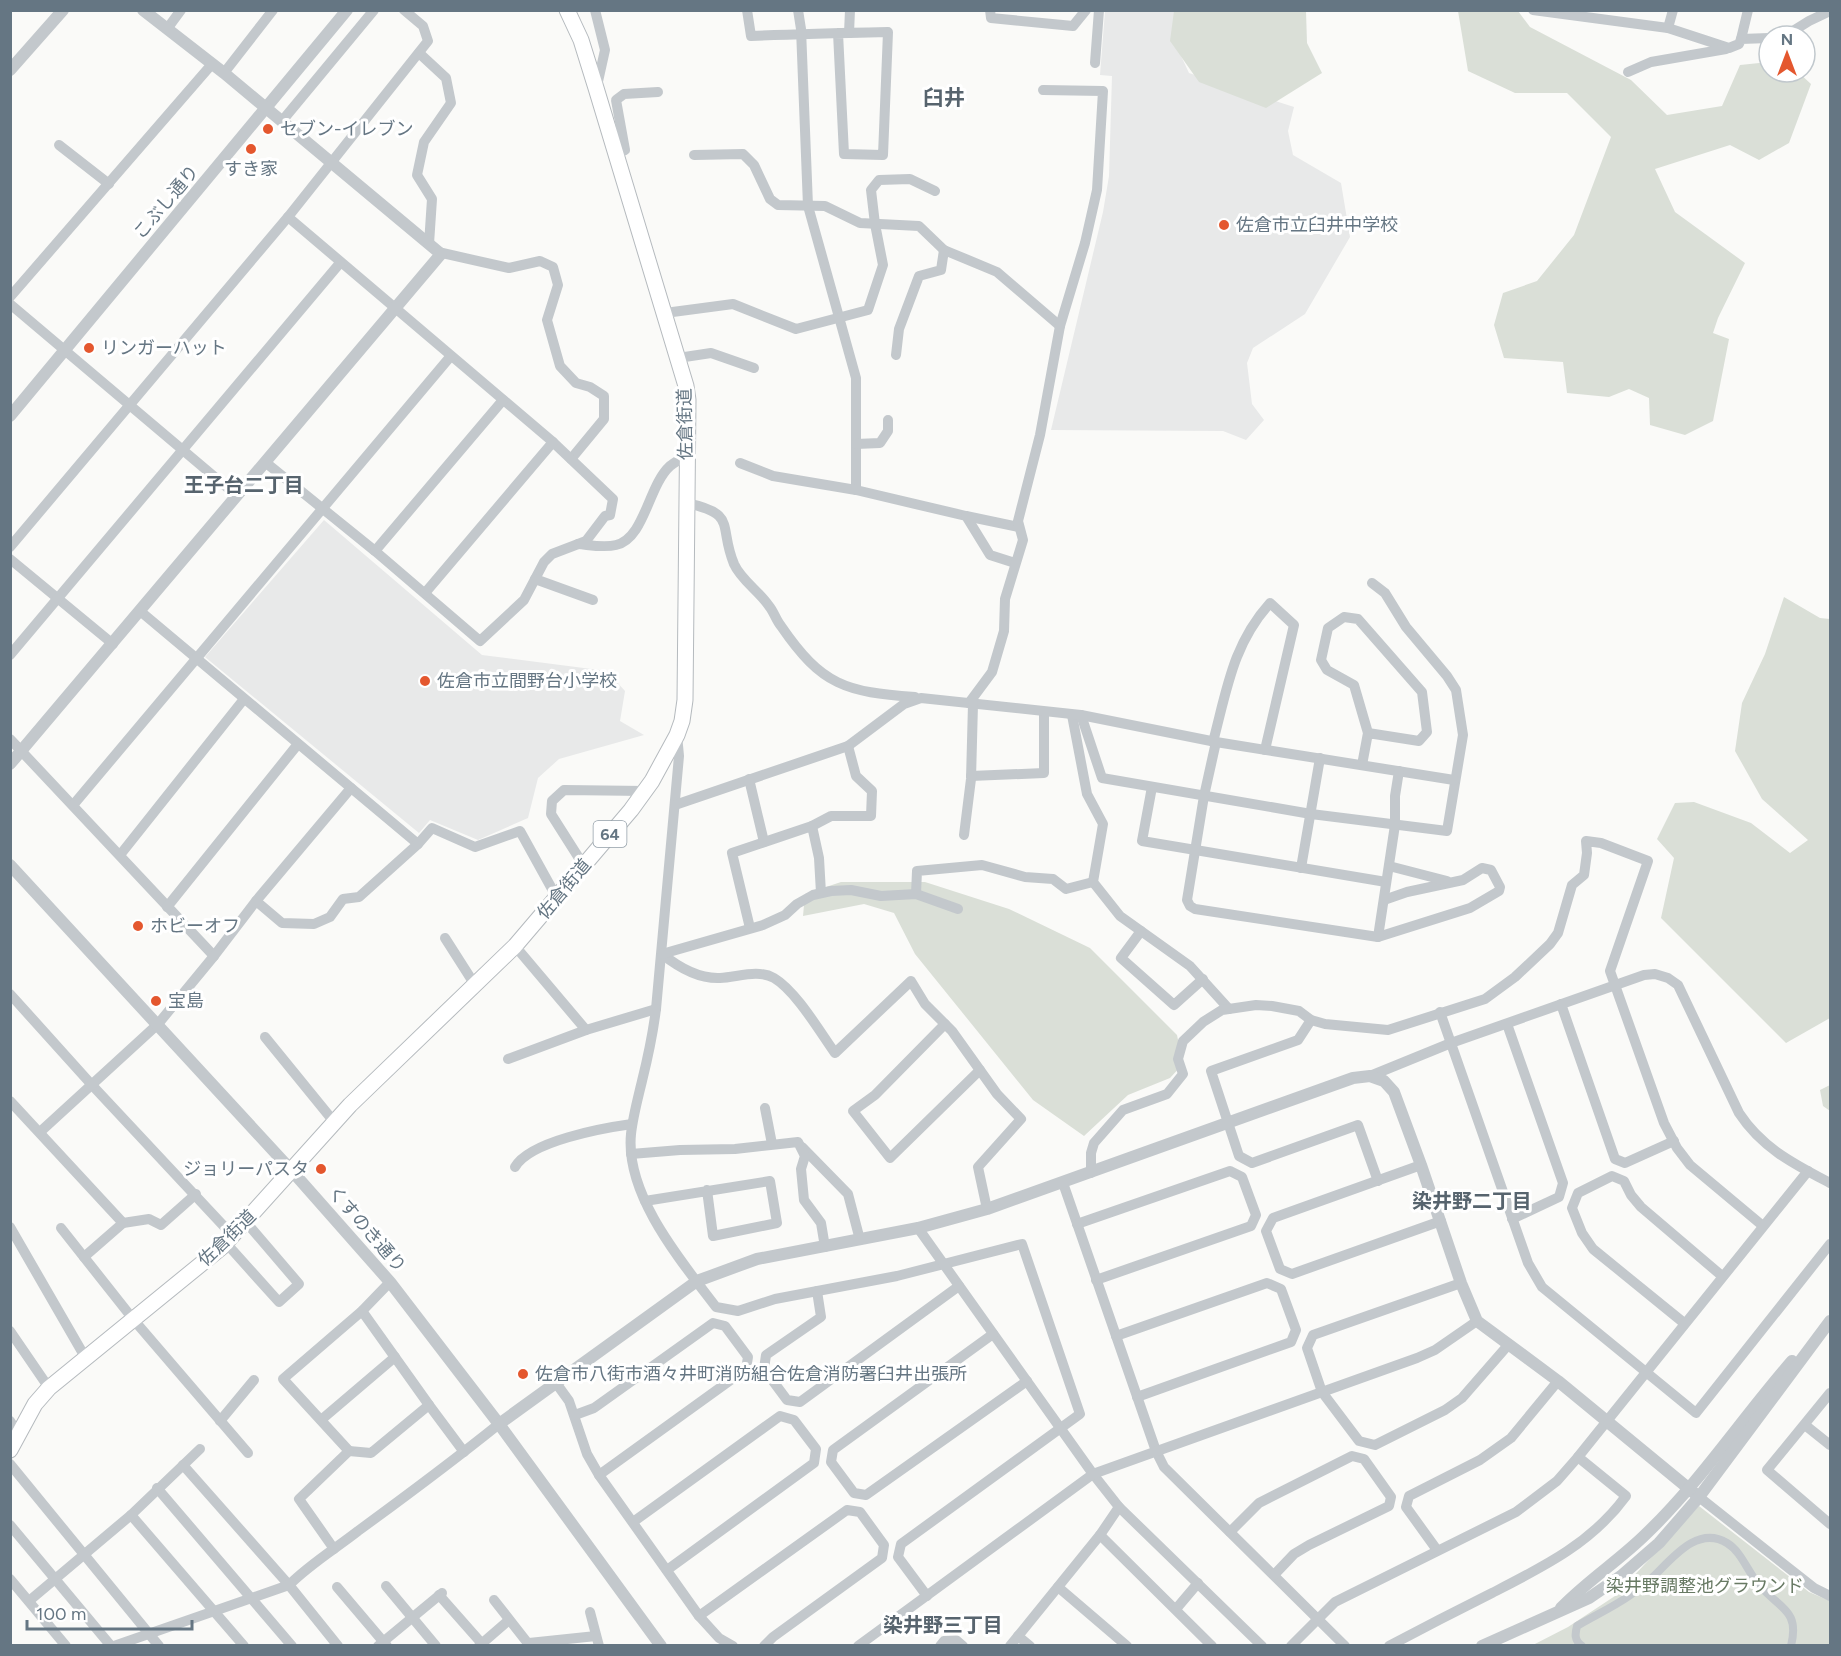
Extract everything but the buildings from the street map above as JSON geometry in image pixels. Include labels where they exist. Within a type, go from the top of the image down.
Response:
[{"type":"main road","name":"佐倉街道","points":[[10,1450],[35,1404],[49,1388],[230,1239],[394,1061],[515,946],[645,791],[682,721],[685,700],[687,400],[665,313],[596,88],[581,40],[567,10]]},
{"type":"street","points":[[10,70],[63,10]]},
{"type":"street","points":[[10,764],[441,254],[333,162],[143,10]]},
{"type":"street","points":[[167,29],[181,10]]},
{"type":"street","points":[[224,73],[273,10]]},
{"type":"street","name":"こぶし通り","points":[[10,416],[347,10]]},
{"type":"street","points":[[282,121],[374,10]]},
{"type":"street","points":[[10,547],[288,217],[428,41],[423,26],[404,10]]},
{"type":"street","points":[[595,10],[605,50],[596,88]]},
{"type":"street","points":[[747,10],[751,36],[801,34],[838,33],[888,32],[884,155],[844,154],[838,33]]},
{"type":"street","points":[[798,10],[808,206],[856,378],[856,490]]},
{"type":"street","points":[[849,33],[850,10]]},
{"type":"street","points":[[990,10],[990,18],[1073,26],[1086,10]]},
{"type":"street","points":[[1044,23],[1045,10]]},
{"type":"street","points":[[1095,63],[1099,10]]},
{"type":"street","points":[[1533,10],[1599,15],[1668,28],[1729,48]]},
{"type":"street","points":[[1668,28],[1673,10]]},
{"type":"street","points":[[1804,24],[1830,11]]},
{"type":"street","points":[[1628,72],[1651,62],[1740,44],[1744,12]]},
{"type":"street","points":[[1741,39],[1757,38]]},
{"type":"street","points":[[419,52],[446,78],[451,103],[424,142],[417,176],[432,199],[433,248]]},
{"type":"street","points":[[10,297],[212,64]]},
{"type":"street","points":[[964,835],[971,776],[971,704],[992,672],[1004,631],[1005,599],[1023,540],[1018,521],[1040,435],[1060,326],[1085,243],[1097,190],[1103,91],[1043,90]]},
{"type":"street","points":[[615,154],[625,150],[616,100],[624,94],[658,92]]},
{"type":"street","points":[[59,145],[109,184]]},
{"type":"street","points":[[694,155],[743,154],[754,165],[770,200],[778,205],[825,206],[860,223],[919,226],[944,250],[997,272],[1060,326]]},
{"type":"street","points":[[665,313],[733,304],[796,330],[868,310],[884,265],[875,224],[871,190],[879,180],[910,179],[935,190]]},
{"type":"street","points":[[265,462],[375,551],[480,641],[524,600],[544,562],[552,554],[586,541],[605,516],[610,515],[613,499],[553,442],[450,357],[288,217]]},
{"type":"street","points":[[433,248],[509,268],[540,261],[553,267],[558,285],[547,320],[560,366],[576,383],[590,387],[604,396],[604,419],[571,459]]},
{"type":"street","points":[[896,355],[899,330],[919,276],[941,270],[944,250]]},
{"type":"street","points":[[10,655],[340,263]]},
{"type":"street","points":[[10,304],[236,495]]},
{"type":"street","points":[[678,358],[711,353],[754,368]]},
{"type":"street","points":[[74,804],[450,357]]},
{"type":"street","points":[[375,551],[503,400]]},
{"type":"street","points":[[856,444],[880,443],[888,431],[888,420]]},
{"type":"street","points":[[425,593],[553,442]]},
{"type":"street","points":[[578,544],[618,545],[637,531],[655,488],[670,466],[686,455]]},
{"type":"street","points":[[740,463],[773,476],[856,490],[1020,527]]},
{"type":"street","points":[[686,503],[718,513],[739,573],[769,606],[780,625],[812,665],[835,682],[854,690],[1076,715],[1214,742],[1455,780]]},
{"type":"street","points":[[966,516],[990,555],[1016,563]]},
{"type":"street","points":[[10,560],[113,644]]},
{"type":"street","points":[[535,579],[593,600]]},
{"type":"street","points":[[1076,715],[1102,778],[1311,814],[1447,831],[1463,735],[1456,690],[1406,627],[1385,594],[1372,583]]},
{"type":"street","points":[[1265,750],[1294,625],[1270,603],[1257,617],[1239,647],[1214,742],[1188,900],[1190,906],[1195,909],[1378,937],[1470,908],[1499,891],[1500,887],[1491,870],[1482,868],[1462,880],[1448,881],[1384,900]]},
{"type":"street","points":[[140,611],[418,844]]},
{"type":"street","points":[[1362,765],[1368,733],[1354,685],[1327,670],[1321,660],[1328,628],[1344,617],[1358,619],[1422,692],[1427,732],[1419,741],[1368,733]]},
{"type":"street","points":[[675,805],[848,746],[904,704],[921,698]]},
{"type":"street","points":[[120,855],[244,699]]},
{"type":"street","points":[[971,776],[1044,773],[1044,712]]},
{"type":"street","points":[[1076,715],[1087,794],[1103,824],[1093,882],[1120,916],[1190,966],[1229,1009]]},
{"type":"street","points":[[676,735],[679,756],[656,1009],[652,1042],[632,1124],[631,1154],[639,1190],[652,1215],[716,1306],[738,1311],[775,1299],[897,1276],[1022,1244],[1080,1414],[901,1544],[898,1557],[927,1596]]},
{"type":"street","points":[[10,739],[74,804],[214,956]]},
{"type":"street","points":[[167,907],[298,744]]},
{"type":"street","points":[[750,928],[732,853],[812,826],[831,816],[871,816],[872,790],[856,776],[848,746]]},
{"type":"street","points":[[1301,867],[1320,759]]},
{"type":"street","points":[[1378,937],[1395,825],[1395,796],[1399,771]]},
{"type":"street","points":[[749,779],[764,842]]},
{"type":"street","points":[[1152,787],[1142,841],[1386,882]]},
{"type":"street","points":[[40,1132],[158,1024],[256,900],[351,788]]},
{"type":"street","points":[[584,866],[552,814],[552,801],[564,790],[645,791]]},
{"type":"street","points":[[812,826],[819,858],[821,893]]},
{"type":"street","points":[[256,900],[282,923],[314,924],[330,917],[343,899],[358,897],[418,844],[432,828],[475,847],[520,831],[557,898]]},
{"type":"street","points":[[1091,1173],[1090,1153],[1094,1143],[1115,1122],[1123,1110],[1167,1094],[1184,1074],[1178,1059],[1183,1041],[1203,1022],[1222,1010],[1256,1005],[1272,1006],[1299,1011],[1311,1020],[1346,1027],[1388,1030],[1485,999],[1515,977],[1550,944],[1558,933],[1572,885],[1584,875],[1586,842],[1601,843],[1648,861],[1610,971],[1664,1123],[1690,1164],[1763,1226]]},
{"type":"street","points":[[916,894],[917,871],[982,865],[1025,877],[1053,879],[1066,889],[1093,882]]},
{"type":"street","name":"くすのき通り","points":[[10,866],[158,1024],[390,1282],[499,1424],[661,1646]]},
{"type":"street","points":[[1389,866],[1448,881]]},
{"type":"street","points":[[662,954],[750,928],[785,915],[797,904],[821,893],[851,890],[881,896],[916,894],[958,909]]},
{"type":"street","points":[[1141,931],[1121,958],[1174,1005],[1203,979]]},
{"type":"street","points":[[445,938],[475,985]]},
{"type":"street","points":[[515,946],[586,1030]]},
{"type":"street","points":[[662,954],[687,970],[702,976],[718,978],[759,974],[774,978],[791,992],[835,1053],[911,981],[925,1004],[952,1031],[997,1094],[1021,1119],[978,1167],[987,1209]]},
{"type":"street","points":[[10,1525],[113,1646],[149,1634],[289,1585],[305,1568],[334,1549],[499,1424],[697,1281],[757,1259],[918,1228],[987,1209],[1228,1125],[1353,1078],[1370,1076],[1451,1043],[1644,975],[1655,974],[1668,978],[1678,986],[1739,1113],[1750,1131],[1777,1152],[1830,1183]]},
{"type":"street","points":[[10,994],[91,1084],[196,1194],[279,1302],[299,1284],[246,1222]]},
{"type":"street","points":[[1561,1004],[1615,1159],[1625,1163],[1674,1141]]},
{"type":"street","points":[[508,1059],[586,1030],[656,1009]]},
{"type":"street","points":[[1440,1012],[1528,1263],[1542,1287],[1696,1413],[1830,1244]]},
{"type":"street","points":[[1311,1020],[1298,1040],[1211,1071],[1239,1156],[1252,1162],[1358,1125],[1378,1180]]},
{"type":"street","points":[[945,1024],[875,1095],[853,1111],[890,1158],[980,1070]]},
{"type":"street","points":[[1507,1024],[1563,1183],[1558,1197],[1512,1219]]},
{"type":"street","points":[[265,1036],[335,1123]]},
{"type":"street","points":[[1370,1076],[1384,1081],[1394,1092],[1461,1283],[1477,1321],[1557,1381],[1814,1588],[1830,1596]]},
{"type":"street","points":[[10,1101],[123,1223]]},
{"type":"street","points":[[765,1108],[772,1144]]},
{"type":"street","points":[[515,1167],[519,1161],[537,1150],[564,1139],[591,1130],[632,1124]]},
{"type":"street","points":[[631,1154],[735,1149],[798,1142]]},
{"type":"street","points":[[798,1142],[848,1194],[860,1240]]},
{"type":"street","points":[[798,1142],[805,1156],[801,1168],[804,1200],[821,1223],[825,1247]]},
{"type":"street","points":[[1421,1165],[1273,1218],[1266,1231],[1280,1269],[1292,1274],[1440,1221]]},
{"type":"street","points":[[1077,1224],[1230,1171],[1242,1177],[1256,1215],[1251,1226],[1096,1280]]},
{"type":"street","points":[[1291,1646],[1318,1618],[1342,1598],[1516,1512],[1557,1481],[1808,1171]]},
{"type":"street","points":[[1684,1323],[1593,1249],[1582,1233],[1572,1208],[1578,1193],[1612,1176],[1624,1181],[1631,1195],[1641,1207],[1722,1276]]},
{"type":"street","points":[[645,1201],[707,1190],[770,1181],[777,1223],[713,1236],[707,1190]]},
{"type":"street","points":[[1063,1183],[1156,1451],[1164,1467],[1345,1646]]},
{"type":"street","points":[[84,1257],[123,1223],[149,1219],[161,1225],[196,1194]]},
{"type":"street","points":[[10,1227],[85,1357]]},
{"type":"street","points":[[61,1228],[133,1319],[248,1453]]},
{"type":"street","points":[[918,1228],[1093,1474],[1119,1507],[1262,1646]]},
{"type":"street","points":[[390,1282],[362,1311],[283,1379],[349,1451],[371,1453],[429,1405]]},
{"type":"street","points":[[1116,1336],[1267,1283],[1281,1289],[1296,1330],[1291,1342],[1137,1397]]},
{"type":"street","points":[[1461,1283],[1313,1335],[1307,1348],[1323,1392],[1359,1441],[1375,1444],[1444,1410],[1462,1398],[1509,1344]]},
{"type":"street","points":[[817,1291],[821,1317],[766,1355],[764,1369],[787,1400],[800,1402],[959,1287]]},
{"type":"street","points":[[362,1311],[464,1452]]},
{"type":"street","points":[[1556,1613],[1580,1588],[1613,1564],[1648,1533],[1689,1488],[1773,1383],[1830,1319]]},
{"type":"street","points":[[1482,1646],[1589,1598],[1621,1576],[1659,1543],[1699,1497],[1830,1319]]},
{"type":"street","points":[[858,1646],[1093,1474],[1417,1358],[1435,1350],[1477,1321]]},
{"type":"street","points":[[575,1415],[594,1408],[713,1323],[725,1326],[748,1357],[746,1369],[599,1475]]},
{"type":"street","points":[[10,1331],[49,1388]]},
{"type":"street","points":[[993,1334],[833,1450],[831,1462],[854,1493],[866,1495],[1027,1381]]},
{"type":"street","points":[[321,1420],[394,1357]]},
{"type":"street","points":[[220,1421],[254,1380]]},
{"type":"street","points":[[1437,1550],[1406,1507],[1409,1496],[1480,1460],[1510,1438],[1557,1381]]},
{"type":"street","points":[[556,1383],[569,1401],[587,1454],[599,1475],[699,1616],[719,1638],[733,1646]]},
{"type":"street","points":[[1830,1394],[1767,1470],[1830,1524]]},
{"type":"street","points":[[633,1522],[780,1416],[794,1420],[816,1449],[814,1463],[667,1570]]},
{"type":"street","points":[[10,1421],[19,1435]]},
{"type":"street","points":[[1805,1425],[1830,1445]]},
{"type":"street","points":[[29,1601],[131,1515],[200,1449]]},
{"type":"street","points":[[334,1549],[299,1499],[349,1451]]},
{"type":"street","points":[[1230,1532],[1259,1503],[1352,1456],[1364,1459],[1391,1497],[1389,1506],[1309,1545],[1294,1554],[1274,1575]]},
{"type":"street","points":[[1389,1646],[1548,1564],[1584,1541],[1601,1525],[1626,1496],[1578,1457]]},
{"type":"street","points":[[10,1464],[159,1646]]},
{"type":"street","points":[[183,1465],[289,1585],[338,1646]]},
{"type":"street","points":[[157,1488],[292,1646]]},
{"type":"street","points":[[1010,1646],[1100,1535],[1119,1507]]},
{"type":"street","points":[[699,1616],[847,1510],[860,1512],[884,1545],[882,1558],[773,1636],[764,1646]]},
{"type":"street","points":[[131,1515],[244,1646]]},
{"type":"street","points":[[1100,1535],[1212,1646]]},
{"type":"street","points":[[1582,1646],[1577,1642],[1575,1633],[1577,1626],[1627,1598],[1686,1546],[1710,1538],[1719,1539],[1736,1550],[1752,1578],[1791,1616],[1794,1627],[1791,1646]]},
{"type":"street","points":[[10,1579],[66,1646]]},
{"type":"street","points":[[1176,1609],[1198,1584]]},
{"type":"street","points":[[386,1586],[436,1646]]},
{"type":"street","points":[[337,1587],[383,1644],[440,1594],[482,1645],[509,1620]]},
{"type":"street","points":[[1058,1587],[1127,1646]]},
{"type":"street","points":[[494,1600],[529,1644],[597,1641],[590,1612]]},
{"type":"street","points":[[1018,1636],[1030,1646]]},
{"type":"street","points":[[940,1646],[944,1641],[956,1640],[963,1646]]},
{"type":"shaded area","name":"佐倉市立臼井中学校","points":[[1105,11],[1174,11],[1175,43],[1189,73],[1294,107],[1288,131],[1293,155],[1341,183],[1350,237],[1305,314],[1253,348],[1247,363],[1252,404],[1264,420],[1246,440],[1223,431],[1051,430],[1103,212],[1109,176],[1112,76],[1100,75]]},
{"type":"shaded area","name":"佐倉市立間野台小学校","points":[[324,520],[482,655],[607,671],[625,691],[620,721],[644,735],[559,759],[538,778],[528,818],[478,840],[430,820],[419,833],[205,657]]},
{"type":"green space","points":[[1174,11],[1306,11],[1307,43],[1322,73],[1266,108],[1199,82],[1170,41]]},
{"type":"green space","points":[[1458,11],[1518,11],[1530,27],[1631,80],[1667,115],[1722,106],[1740,65],[1757,63],[1757,84],[1811,84],[1789,143],[1759,160],[1730,145],[1655,169],[1675,212],[1745,263],[1713,333],[1729,339],[1713,421],[1685,435],[1650,425],[1649,398],[1629,389],[1609,397],[1567,393],[1563,362],[1504,358],[1494,325],[1503,293],[1537,281],[1574,235],[1611,137],[1567,93],[1515,93],[1468,71]]},
{"type":"green space","points":[[1784,597],[1820,618],[1830,619],[1830,1018],[1786,1043],[1661,918],[1674,858],[1657,839],[1675,803],[1694,802],[1751,823],[1790,853],[1808,840],[1762,799],[1735,751],[1742,703],[1765,654]]},
{"type":"green space","points":[[841,882],[925,882],[1009,909],[1090,948],[1177,1035],[1183,1064],[1170,1078],[1128,1095],[1084,1136],[1033,1100],[915,954],[894,913],[864,904],[803,916],[805,894]]},
{"type":"green space","points":[[1830,1085],[1830,1111],[1823,1106],[1820,1090]]},
{"type":"green space","name":"染井野調整池グラウンド","points":[[1699,1506],[1809,1592],[1830,1601],[1830,1645],[1531,1646],[1568,1627],[1615,1596]]},
{"type":"place","name":"セブン-イレブン","points":[[268,129]]},
{"type":"place","name":"すき家","points":[[251,149]]},
{"type":"place","name":"佐倉市立臼井中学校","points":[[1224,225]]},
{"type":"place","name":"リンガーハット","points":[[89,348]]},
{"type":"place","name":"佐倉市立間野台小学校","points":[[425,681]]},
{"type":"place","name":"ホビーオフ","points":[[138,926]]},
{"type":"place","name":"宝島","points":[[156,1001]]},
{"type":"place","name":"ジョリーパスタ","points":[[321,1169]]},
{"type":"place","name":"佐倉市八街市酒々井町消防組合佐倉消防署臼井出張所","points":[[523,1374]]},
{"type":"district","name":"臼井","points":[[944,97]]},
{"type":"district","name":"王子台二丁目","points":[[244,485]]},
{"type":"district","name":"染井野二丁目","points":[[1472,1201]]},
{"type":"district","name":"染井野三丁目","points":[[943,1625]]}]
